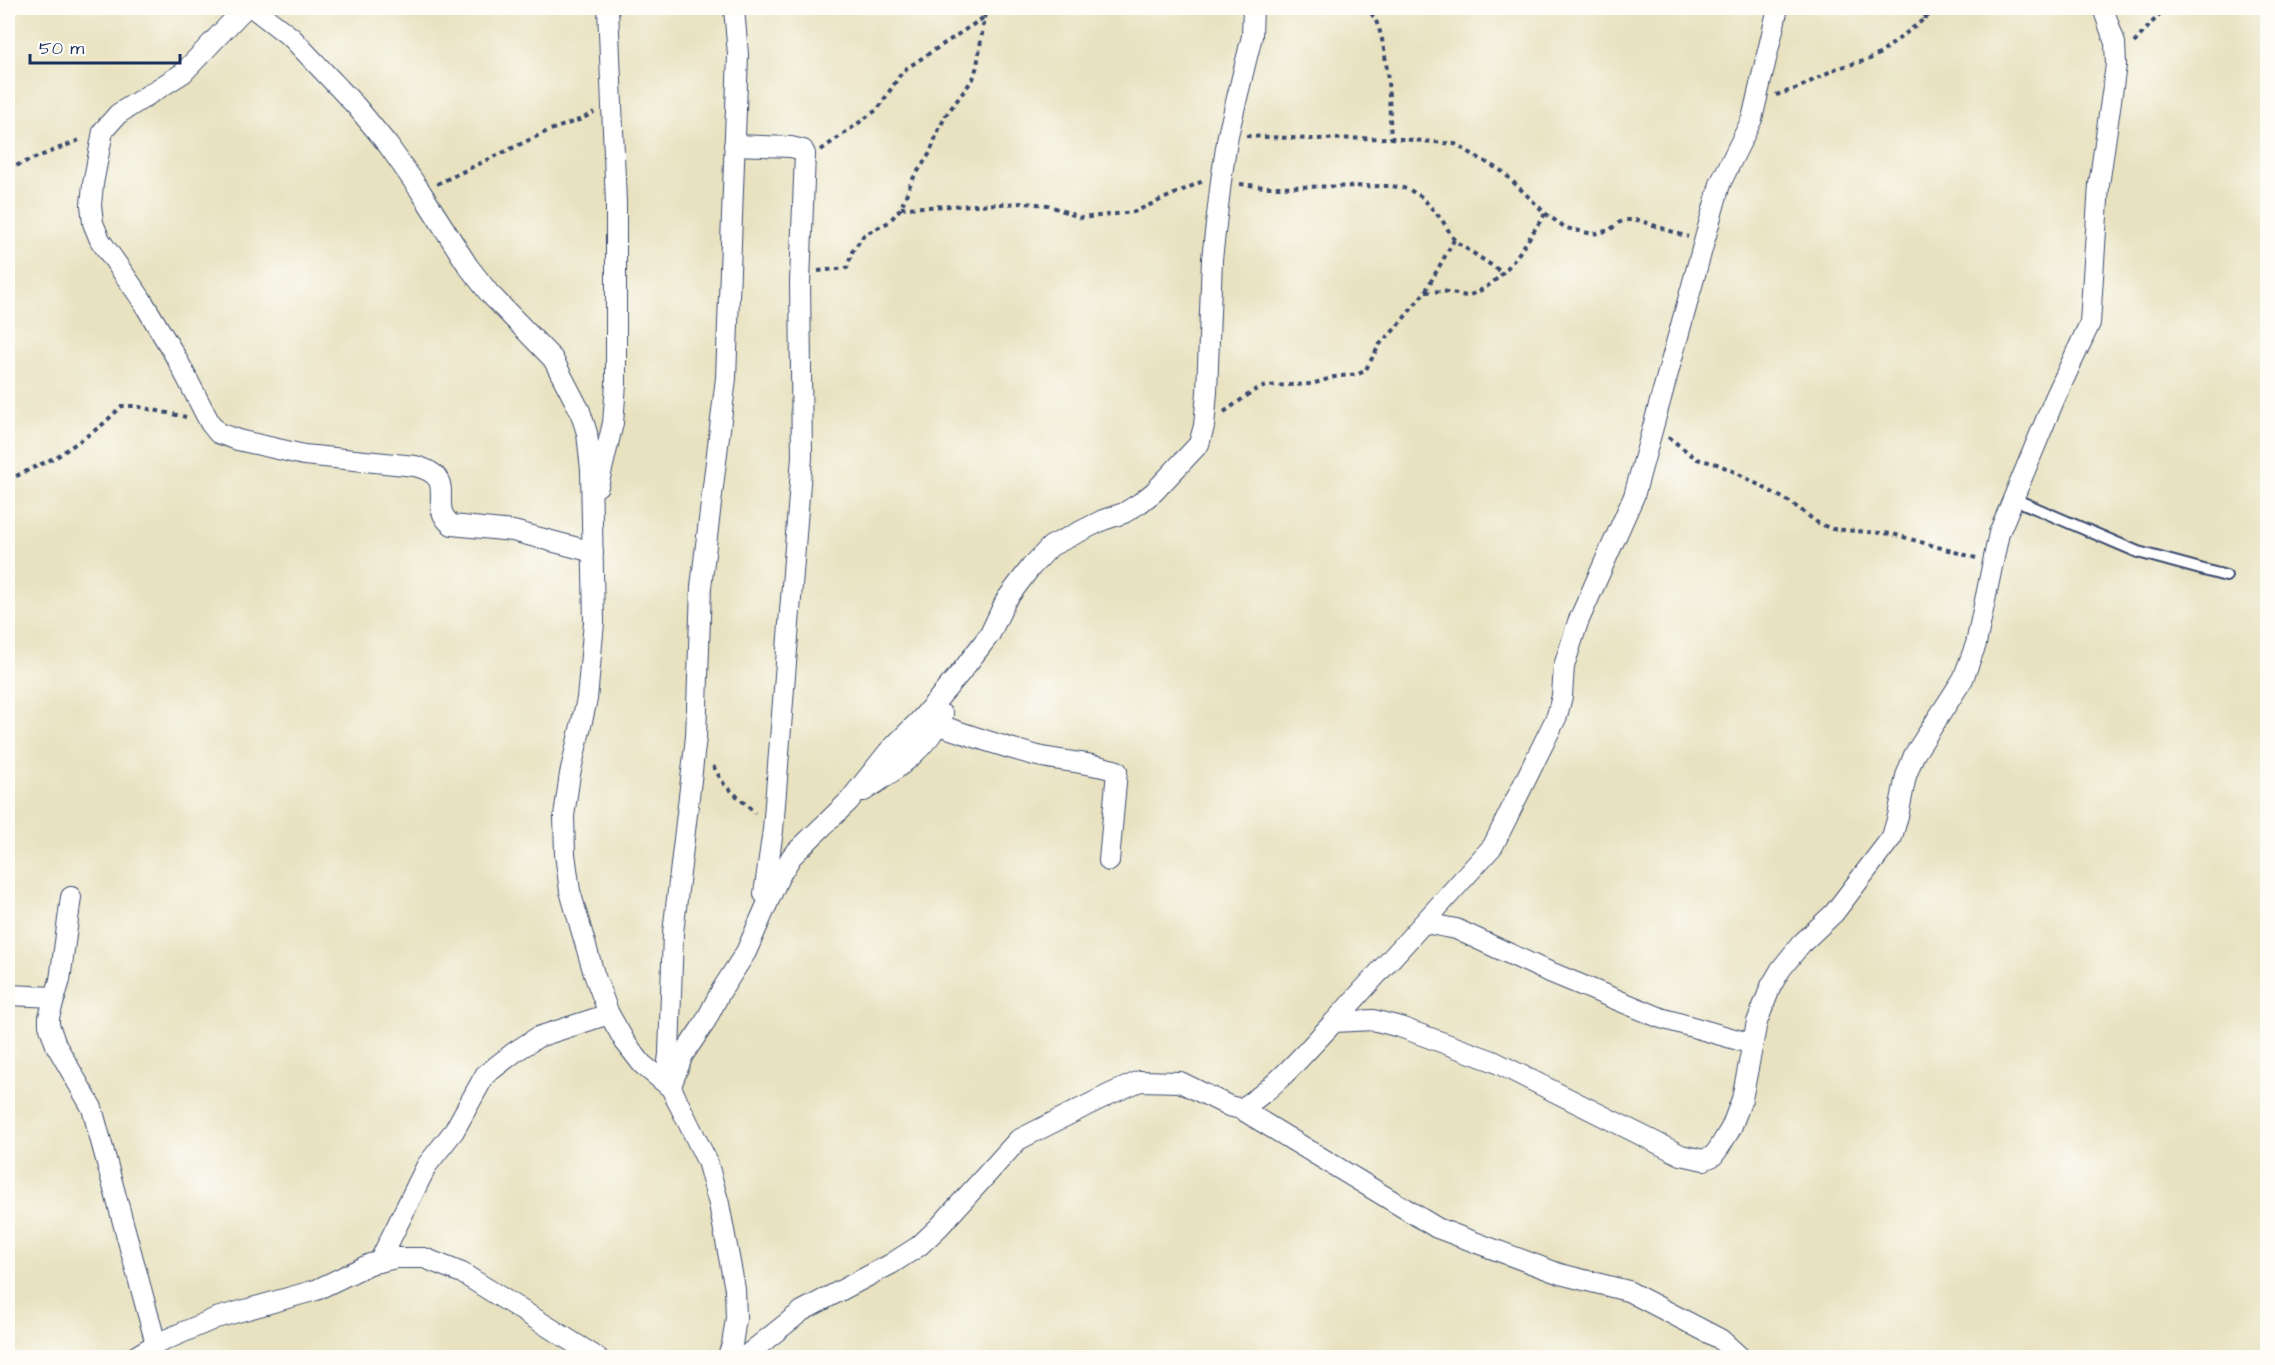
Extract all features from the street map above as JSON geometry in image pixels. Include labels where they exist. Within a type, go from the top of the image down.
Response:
[{"type":"street","points":[[245,8],[183,73],[118,114],[102,133],[91,205],[93,223],[100,240],[140,297],[172,350],[210,423],[218,433],[238,440],[304,454],[426,469],[436,474],[439,480],[444,520],[452,525],[513,531],[593,552]]},
{"type":"street","points":[[253,8],[292,38],[388,144],[468,266],[497,301],[553,359],[580,411],[587,433],[593,510],[594,622],[587,699],[570,774],[564,816],[565,854],[570,891],[594,974],[609,1014],[625,1042],[642,1064],[671,1088]]},
{"type":"street","points":[[593,510],[613,423],[616,384],[616,203],[608,8]]},
{"type":"street","points":[[727,1358],[732,1346],[736,1318],[735,1289],[719,1203],[707,1161],[665,1075],[669,1054],[673,933],[696,737],[701,587],[726,378],[738,55],[734,8]]},
{"type":"street","points":[[679,1106],[671,1086],[683,1055],[746,952],[779,877],[792,856],[849,801],[888,752],[921,719],[961,672],[990,634],[1006,600],[1051,546],[1103,520],[1124,513],[1154,492],[1199,444],[1204,426],[1207,392],[1212,259],[1222,176],[1228,135],[1252,36],[1253,8]]},
{"type":"street","points":[[1241,1109],[1258,1099],[1272,1086],[1334,1022],[1493,846],[1548,736],[1557,716],[1562,696],[1564,666],[1578,622],[1634,496],[1720,184],[1752,119],[1758,101],[1778,8]]},
{"type":"street","points":[[1334,1022],[1373,1020],[1400,1027],[1493,1061],[1681,1155],[1704,1160],[1713,1156],[1731,1128],[1742,1099],[1752,1044],[1763,1004],[1781,969],[1801,944],[1834,913],[1892,837],[1906,776],[1914,755],[1963,679],[1976,644],[1999,533],[2055,398],[2090,322],[2099,185],[2116,65],[2115,43],[2103,8]]},
{"type":"street","points":[[734,145],[791,147],[803,150],[805,154],[801,282],[802,457],[773,830],[762,914]]},
{"type":"street","points":[[849,801],[887,777],[920,747],[939,725],[961,672]]},
{"type":"street","points":[[939,725],[987,742],[1040,756],[1096,765],[1117,771],[1109,861]]},
{"type":"street","points":[[71,897],[60,981],[49,1017],[49,1025],[56,1045],[92,1108],[156,1344]]},
{"type":"street","points":[[1425,922],[1456,929],[1540,968],[1661,1018],[1752,1044]]},
{"type":"street","points":[[8,995],[55,997]]},
{"type":"street","points":[[379,1262],[426,1165],[454,1131],[485,1075],[538,1037],[609,1014]]},
{"type":"street","points":[[743,1358],[802,1311],[920,1246],[1018,1140],[1140,1081],[1180,1082],[1228,1106],[1241,1109],[1437,1228],[1560,1274],[1628,1291],[1720,1339],[1741,1358]]},
{"type":"street","points":[[133,1358],[156,1344],[216,1318],[316,1290],[370,1264],[396,1258],[424,1258],[462,1273],[598,1358]]},
{"type":"lane","points":[[2014,499],[2138,552],[2226,576]]},
{"type":"path","points":[[801,282],[820,270],[847,267],[852,252],[864,235],[889,222],[902,208],[912,180],[930,153],[946,115],[972,79],[977,66],[986,8]]},
{"type":"path","points":[[1364,8],[1369,9],[1376,18],[1384,40],[1391,138]]},
{"type":"path","points":[[1925,20],[1926,8]]},
{"type":"path","points":[[1758,101],[1798,88],[1837,68],[1881,54],[1938,8]]},
{"type":"path","points":[[2116,65],[2165,8]]},
{"type":"path","points":[[805,154],[821,151],[878,109],[907,68],[984,18]]},
{"type":"path","points":[[421,192],[550,130],[582,119],[612,99]]},
{"type":"path","points":[[8,169],[78,140],[102,133]]},
{"type":"path","points":[[1228,135],[1311,139],[1391,138],[1455,144],[1503,172],[1546,214],[1566,228],[1593,234],[1610,230],[1626,220],[1638,220],[1685,237],[1704,239]]},
{"type":"path","points":[[902,208],[1025,203],[1048,206],[1081,218],[1134,212],[1222,176],[1265,188],[1392,186],[1407,189],[1422,196],[1442,220],[1454,240],[1503,273]]},
{"type":"path","points":[[1425,292],[1443,291],[1466,296],[1489,285],[1503,273],[1546,214]]},
{"type":"path","points":[[1204,426],[1255,390],[1266,386],[1312,384],[1365,371],[1380,344],[1425,292],[1454,240]]},
{"type":"path","points":[[8,480],[58,456],[100,426],[122,406],[157,410],[210,423]]},
{"type":"path","points":[[1653,426],[1697,459],[1718,464],[1736,472],[1790,502],[1818,523],[1832,529],[1893,534],[1993,563]]},
{"type":"path","points":[[712,764],[724,784],[773,830]]}]
